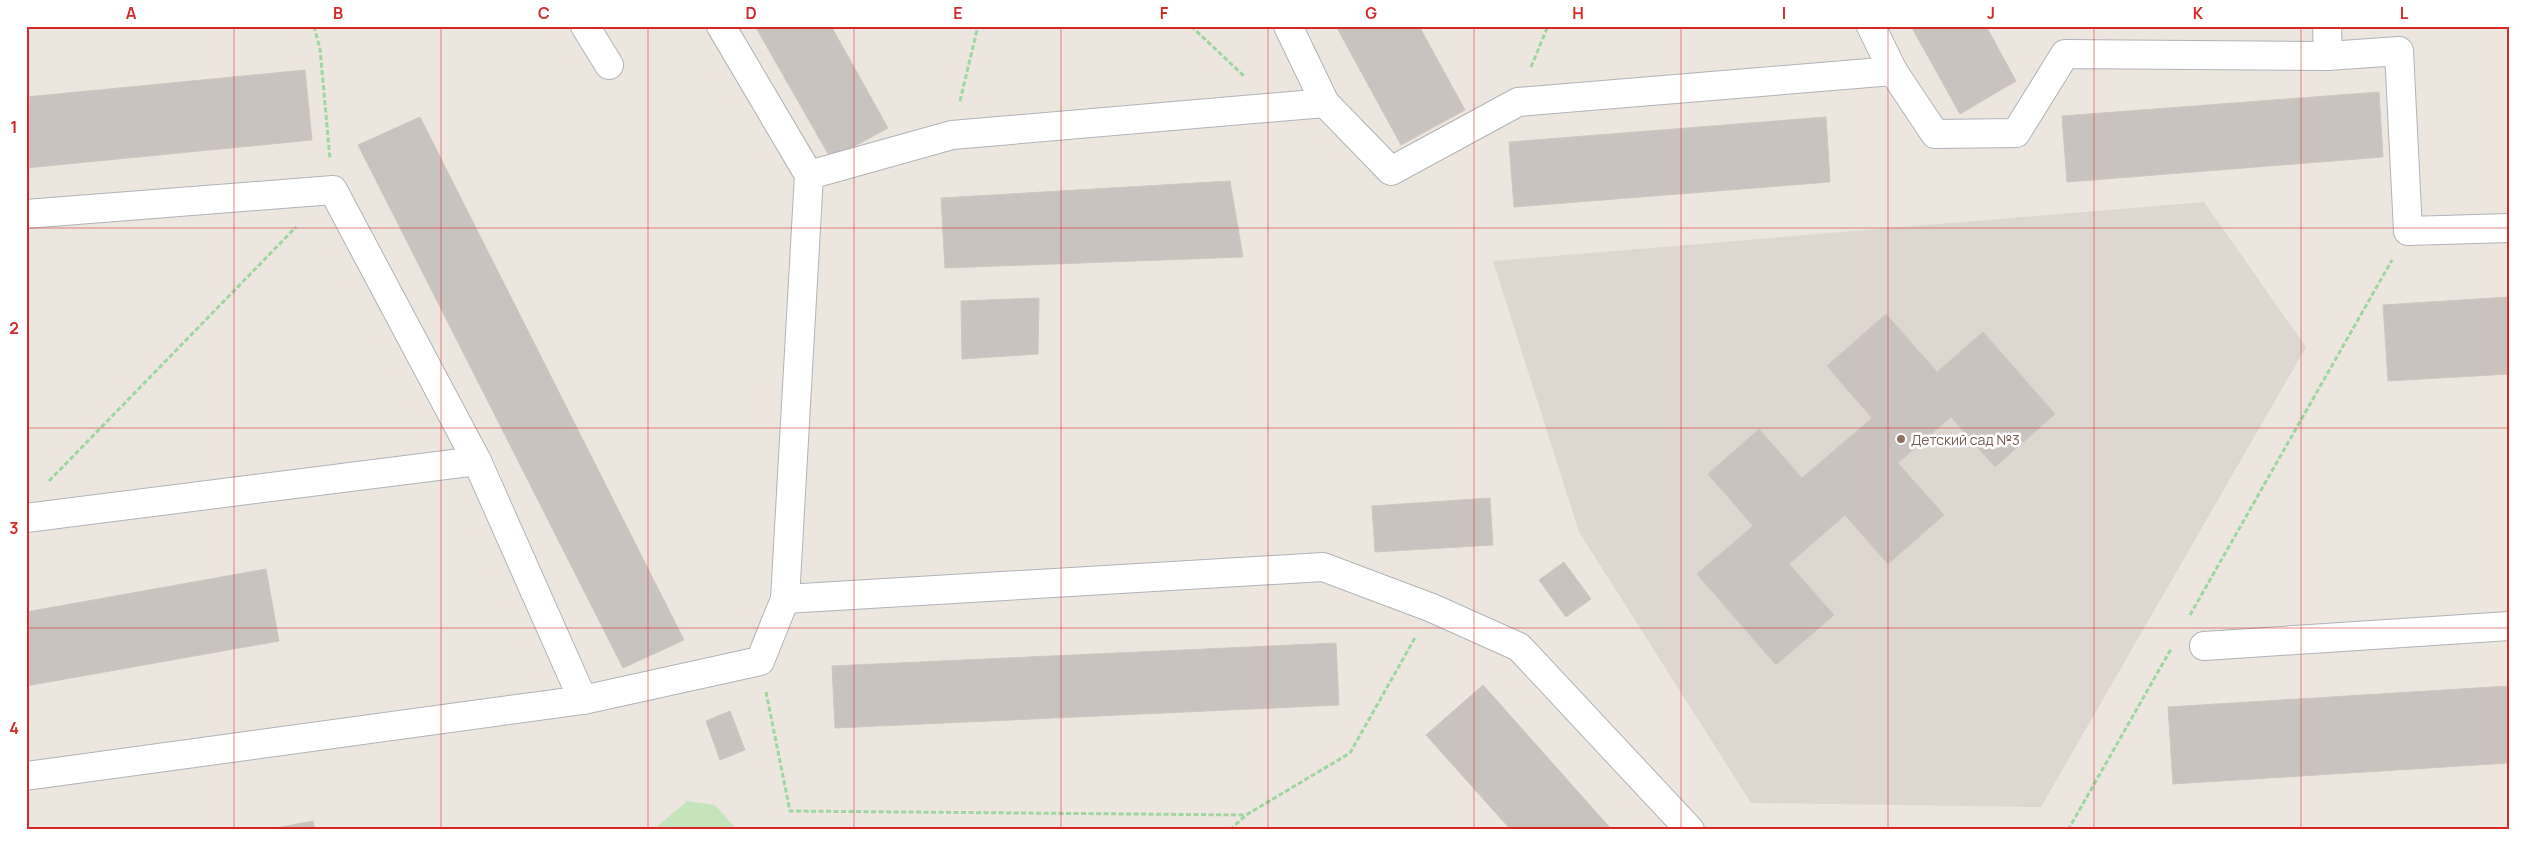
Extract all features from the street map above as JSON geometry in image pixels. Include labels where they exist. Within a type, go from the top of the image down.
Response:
[{"type":"lane","points":[[586,26],[608,65]]},
{"type":"lane","points":[[26,776],[583,700],[760,661],[785,599],[809,175],[721,26]]},
{"type":"lane","points":[[1288,26],[1325,103],[1391,171],[1518,102],[1893,71]]},
{"type":"lane","points":[[1871,26],[1893,71],[1935,134],[2016,133],[2065,54],[2328,56],[2399,51],[2408,231],[2509,228]]},
{"type":"lane","points":[[2327,26],[2328,56]]},
{"type":"lane","points":[[809,175],[952,135],[1325,103]]},
{"type":"lane","points":[[26,214],[333,190],[477,461],[583,700]]},
{"type":"lane","points":[[26,518],[477,461]]},
{"type":"lane","points":[[785,599],[1323,567],[1432,608],[1519,647],[1690,830]]},
{"type":"lane","points":[[2204,646],[2509,626]]},
{"type":"path","points":[[314,26],[320,49],[333,190]]},
{"type":"path","points":[[952,135],[978,26]]},
{"type":"path","points":[[1190,26],[1276,107]]},
{"type":"path","points":[[1518,102],[1548,26]]},
{"type":"path","points":[[47,483],[298,226]]},
{"type":"path","points":[[2186,621],[2408,231]]},
{"type":"path","points":[[1230,830],[1246,815],[1350,753],[1432,608]]},
{"type":"path","points":[[2068,830],[2171,648]]},
{"type":"path","points":[[760,661],[790,810],[1246,815]]},
{"type":"shaded area","name":"Детский сад №3","points":[[2204,202],[2306,347],[2041,807],[1751,803],[1579,532],[1493,261]]},
{"type":"green space","points":[[687,801],[715,805],[737,830],[653,830]]},
{"type":"building","points":[[755,26],[831,26],[888,128],[831,159]]},
{"type":"building","points":[[1336,26],[1419,26],[1465,110],[1401,145]]},
{"type":"building","points":[[1911,26],[1986,26],[2016,81],[1960,114]]},
{"type":"building","points":[[305,70],[312,140],[26,168],[26,97]]},
{"type":"building","points":[[2379,92],[2383,157],[2067,182],[2062,116]]},
{"type":"building","points":[[420,117],[684,640],[623,668],[358,145]]},
{"type":"building","points":[[1826,117],[1830,182],[1514,207],[1509,142]]},
{"type":"building","points":[[1230,181],[1243,257],[945,268],[941,198]]},
{"type":"building","points":[[2509,297],[2509,374],[2388,381],[2383,305]]},
{"type":"building","points":[[1039,298],[1038,354],[962,359],[961,301]]},
{"type":"building","points":[[1886,314],[1937,372],[1983,332],[2055,414],[1995,467],[1951,417],[1898,463],[1944,515],[1888,564],[1845,515],[1789,564],[1834,615],[1776,665],[1697,574],[1753,526],[1708,474],[1759,429],[1802,478],[1872,418],[1827,366]]},
{"type":"building","points":[[1490,498],[1493,545],[1375,552],[1372,506]]},
{"type":"building","points":[[1564,562],[1591,599],[1566,617],[1539,580]]},
{"type":"building","points":[[266,569],[279,641],[26,686],[26,612]]},
{"type":"building","points":[[1336,643],[1339,705],[835,728],[832,666]]},
{"type":"building","points":[[1483,685],[1612,830],[1511,830],[1426,735]]},
{"type":"building","points":[[2509,686],[2509,763],[2173,784],[2168,707]]},
{"type":"building","points":[[730,711],[745,750],[720,760],[706,721]]},
{"type":"building","points":[[313,821],[315,830],[265,830]]},
{"type":"place","name":"Детский сад №3","points":[[1901,439]]}]
